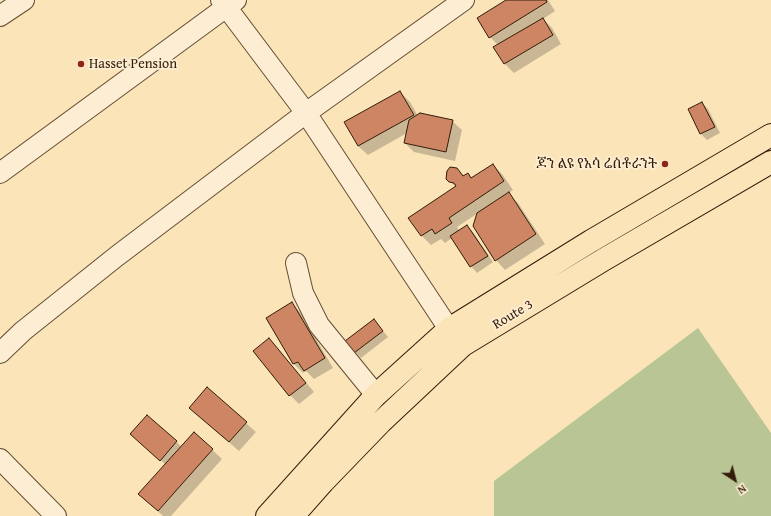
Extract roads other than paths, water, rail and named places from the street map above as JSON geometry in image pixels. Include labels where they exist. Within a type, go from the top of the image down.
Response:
[{"type":"main road","points":[[267,516],[376,395],[449,329],[591,241],[771,135]]},
{"type":"main road","name":"Route 3","points":[[292,516],[377,427],[463,345],[603,260],[771,162]]},
{"type":"main road","points":[[591,241],[603,260]]},
{"type":"street","points":[[0,16],[24,0]]},
{"type":"street","points":[[0,354],[23,331],[117,256],[306,113],[464,0]]},
{"type":"street","points":[[0,173],[228,2],[306,113],[449,329],[463,345]]},
{"type":"street","points":[[296,263],[303,292],[319,325],[376,395]]},
{"type":"street","points":[[0,459],[56,516]]},
{"type":"place","name":"Hasset Pension","points":[[81,64]]},
{"type":"place","name":"ጆን ልዩ የአሳ ሬስቶራንት","points":[[665,164]]}]
